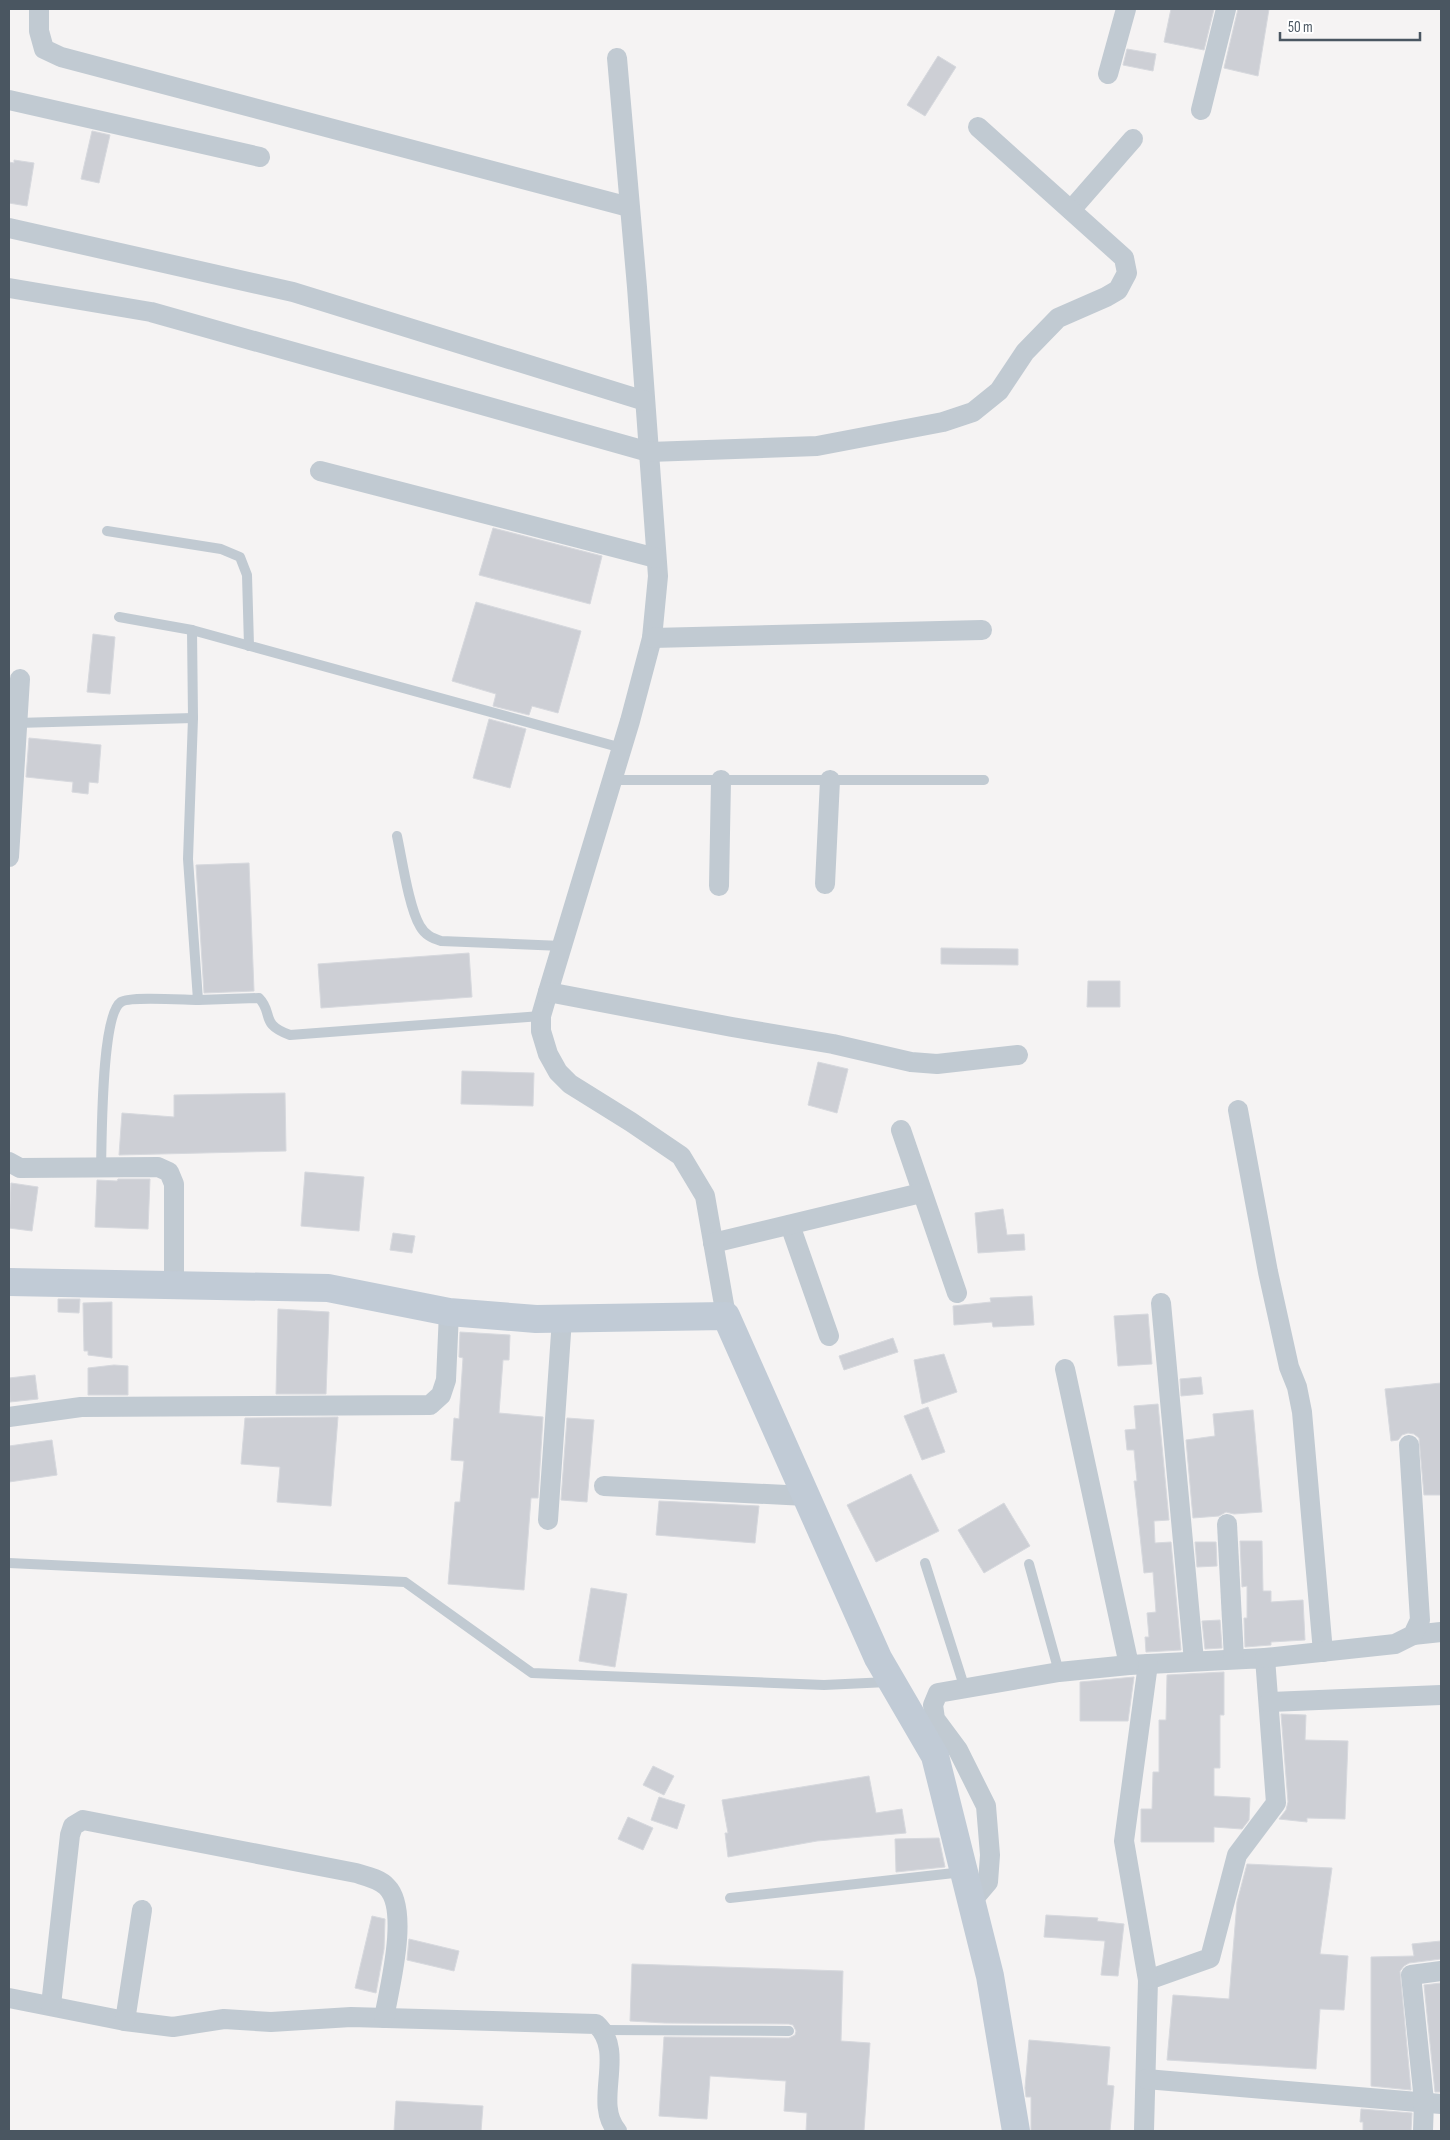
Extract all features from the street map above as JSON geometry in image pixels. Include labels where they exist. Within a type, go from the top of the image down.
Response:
[{"type":"street","points":[[39,9],[39,31],[44,49],[61,57],[629,208]]},
{"type":"street","points":[[1108,74],[1126,9]]},
{"type":"street","points":[[1201,110],[1226,9]]},
{"type":"street","points":[[617,58],[646,401],[658,576],[652,638],[622,748],[541,1016],[541,1031],[548,1054],[558,1072],[570,1084],[681,1156],[705,1196],[726,1316],[878,1658],[935,1756],[990,1976],[1016,2131]]},
{"type":"street","points":[[9,100],[260,157]]},
{"type":"street","points":[[9,288],[152,312],[649,452],[817,446],[943,422],[973,412],[999,391],[1025,352],[1058,318],[1118,290],[1127,273],[1124,258],[978,127]]},
{"type":"street","points":[[1071,210],[1132,139]]},
{"type":"street","points":[[9,228],[293,292],[646,401]]},
{"type":"street","points":[[320,471],[656,558]]},
{"type":"street","points":[[652,638],[982,630]]},
{"type":"street","points":[[9,857],[20,679]]},
{"type":"street","points":[[719,886],[721,780]]},
{"type":"street","points":[[825,884],[830,780]]},
{"type":"street","points":[[548,992],[833,1044],[911,1062],[937,1064],[1018,1055]]},
{"type":"street","points":[[1238,1110],[1268,1272],[1289,1367],[1297,1387],[1302,1412],[1323,1652]]},
{"type":"street","points":[[900,1130],[957,1293]]},
{"type":"street","points":[[9,1162],[20,1168],[158,1167],[169,1172],[174,1184],[174,1286]]},
{"type":"street","points":[[712,1243],[921,1193]]},
{"type":"street","points":[[790,1225],[829,1336]]},
{"type":"street","points":[[9,1282],[328,1288],[449,1312],[536,1319],[726,1316]]},
{"type":"street","points":[[1161,1302],[1194,1661]]},
{"type":"street","points":[[9,1417],[81,1407],[430,1405],[441,1395],[446,1380],[449,1312]]},
{"type":"street","points":[[548,1520],[562,1319]]},
{"type":"street","points":[[1065,1369],[1138,1664],[1124,1842],[1148,1980],[1144,2131]]},
{"type":"street","points":[[1409,1445],[1420,1620],[1413,1635]]},
{"type":"street","points":[[604,1486],[806,1496]]},
{"type":"street","points":[[1227,1524],[1234,1659]]},
{"type":"street","points":[[971,1902],[988,1882],[990,1855],[986,1806],[958,1750],[935,1719],[933,1705],[938,1693],[1060,1672],[1138,1664],[1265,1658],[1395,1644],[1413,1635],[1441,1632]]},
{"type":"street","points":[[1148,1980],[1210,1958],[1237,1855],[1276,1803],[1265,1658]]},
{"type":"street","points":[[1269,1702],[1441,1695]]},
{"type":"street","points":[[51,2005],[70,1835],[73,1826],[83,1820],[356,1873],[376,1880],[388,1887],[396,1903],[398,1925],[397,1944],[384,2018]]},
{"type":"street","points":[[126,2021],[142,1910]]},
{"type":"street","points":[[1423,2131],[1432,2102],[1411,1975],[1441,1971]]},
{"type":"street","points":[[9,1998],[126,2021],[173,2026],[224,2019],[270,2022],[351,2016],[596,2024],[608,2038],[610,2047],[608,2101],[610,2124],[617,2131]]},
{"type":"street","points":[[1146,2079],[1432,2102]]},
{"type":"lane","points":[[108,531],[221,549],[240,557],[247,576],[249,646]]},
{"type":"lane","points":[[119,617],[192,630],[622,748]]},
{"type":"lane","points":[[192,630],[193,718],[188,859],[198,1000]]},
{"type":"lane","points":[[17,723],[193,718]]},
{"type":"lane","points":[[612,780],[984,780]]},
{"type":"lane","points":[[397,836],[415,913],[420,927],[429,937],[441,942],[562,946]]},
{"type":"lane","points":[[101,1167],[107,1040],[116,1007],[126,999],[198,1000],[259,998],[263,1002],[267,1018],[276,1030],[290,1035],[541,1016]]},
{"type":"lane","points":[[9,1563],[405,1582],[532,1673],[824,1685],[892,1682]]},
{"type":"lane","points":[[925,1563],[965,1689]]},
{"type":"lane","points":[[1029,1564],[1060,1672]]},
{"type":"lane","points":[[730,1898],[964,1872]]},
{"type":"lane","points":[[603,2030],[789,2031]]},
{"type":"building","points":[[1171,9],[1214,9],[1204,50],[1164,42]]},
{"type":"building","points":[[1238,9],[1269,9],[1258,76],[1224,68]]},
{"type":"building","points":[[1127,49],[1156,54],[1153,71],[1123,65]]},
{"type":"building","points":[[938,56],[956,67],[925,116],[907,105]]},
{"type":"building","points":[[92,131],[110,135],[99,183],[81,179]]},
{"type":"building","points":[[14,160],[34,163],[27,206],[9,203],[9,162],[14,163]]},
{"type":"building","points":[[493,528],[602,556],[590,604],[479,575]]},
{"type":"building","points":[[476,602],[581,631],[558,713],[532,706],[529,715],[493,706],[496,694],[452,681]]},
{"type":"building","points":[[93,634],[115,637],[110,694],[87,692]]},
{"type":"building","points":[[489,719],[526,729],[510,788],[473,778]]},
{"type":"building","points":[[29,738],[101,745],[98,783],[89,782],[88,794],[72,792],[73,782],[26,777]]},
{"type":"building","points":[[249,863],[254,991],[204,993],[196,865]]},
{"type":"building","points":[[941,948],[1018,949],[1018,965],[941,964]]},
{"type":"building","points":[[469,953],[472,997],[321,1008],[318,964]]},
{"type":"building","points":[[1088,981],[1120,981],[1120,1007],[1087,1007]]},
{"type":"building","points":[[818,1062],[848,1069],[837,1113],[808,1105]]},
{"type":"building","points":[[462,1071],[534,1073],[533,1106],[461,1104]]},
{"type":"building","points":[[285,1093],[286,1151],[119,1155],[122,1113],[174,1117],[174,1095]]},
{"type":"building","points":[[305,1172],[364,1177],[359,1231],[301,1226]]},
{"type":"building","points":[[118,1179],[150,1179],[148,1229],[95,1227],[97,1180],[117,1181]]},
{"type":"building","points":[[11,1183],[38,1187],[32,1231],[9,1228]]},
{"type":"building","points":[[1003,1209],[1007,1235],[1024,1234],[1025,1250],[978,1253],[975,1213]]},
{"type":"building","points":[[393,1233],[415,1236],[412,1253],[390,1250]]},
{"type":"building","points":[[1032,1296],[1034,1325],[993,1327],[992,1322],[954,1325],[953,1306],[991,1302],[990,1298]]},
{"type":"building","points":[[58,1299],[80,1299],[79,1313],[58,1312]]},
{"type":"building","points":[[112,1302],[112,1358],[88,1355],[88,1351],[84,1351],[83,1303]]},
{"type":"building","points":[[278,1309],[329,1312],[326,1394],[276,1394]]},
{"type":"building","points":[[1148,1314],[1152,1364],[1118,1366],[1114,1316]]},
{"type":"building","points":[[460,1332],[510,1335],[509,1360],[503,1360],[499,1413],[543,1417],[538,1498],[531,1498],[524,1590],[448,1584],[455,1502],[460,1502],[464,1461],[451,1460],[454,1418],[459,1419],[463,1358],[459,1357]]},
{"type":"building","points":[[893,1338],[898,1352],[844,1370],[839,1356]]},
{"type":"building","points":[[944,1354],[957,1392],[922,1404],[914,1360]]},
{"type":"building","points":[[114,1365],[128,1366],[128,1395],[88,1395],[88,1368]]},
{"type":"building","points":[[35,1375],[38,1399],[10,1402],[9,1378]]},
{"type":"building","points":[[1201,1377],[1203,1394],[1181,1396],[1180,1379]]},
{"type":"building","points":[[1441,1383],[1441,1495],[1424,1495],[1419,1438],[1414,1434],[1408,1433],[1402,1435],[1398,1440],[1391,1441],[1385,1389]]},
{"type":"building","points":[[1158,1404],[1169,1520],[1154,1521],[1155,1543],[1171,1542],[1181,1650],[1146,1652],[1145,1637],[1149,1637],[1147,1613],[1156,1612],[1153,1572],[1144,1573],[1134,1481],[1137,1481],[1134,1450],[1127,1450],[1125,1430],[1136,1429],[1134,1406]]},
{"type":"building","points":[[928,1407],[945,1452],[922,1460],[904,1416]]},
{"type":"building","points":[[1253,1410],[1262,1512],[1234,1514],[1226,1512],[1219,1516],[1193,1518],[1186,1440],[1215,1436],[1213,1414]]},
{"type":"building","points":[[338,1417],[331,1506],[277,1502],[280,1467],[241,1464],[245,1418]]},
{"type":"building","points":[[567,1418],[594,1420],[587,1502],[561,1500]]},
{"type":"building","points":[[52,1440],[57,1475],[9,1482],[9,1446]]},
{"type":"building","points":[[911,1474],[939,1531],[876,1562],[847,1505]]},
{"type":"building","points":[[659,1501],[759,1506],[755,1543],[656,1535]]},
{"type":"building","points":[[1004,1503],[1030,1546],[984,1573],[958,1530]]},
{"type":"building","points":[[1240,1541],[1262,1541],[1263,1591],[1271,1591],[1271,1602],[1303,1600],[1305,1640],[1271,1642],[1271,1645],[1245,1647],[1244,1618],[1247,1618],[1247,1586],[1242,1587]]},
{"type":"building","points":[[1195,1542],[1216,1542],[1217,1566],[1197,1567]]},
{"type":"building","points":[[591,1588],[627,1594],[615,1667],[579,1661]]},
{"type":"building","points":[[1220,1620],[1222,1648],[1205,1649],[1202,1621]]},
{"type":"building","points":[[1224,1672],[1224,1715],[1220,1715],[1220,1768],[1214,1768],[1214,1796],[1250,1798],[1249,1820],[1242,1829],[1214,1827],[1214,1842],[1141,1842],[1141,1809],[1152,1809],[1153,1772],[1159,1772],[1159,1720],[1166,1720],[1167,1675]]},
{"type":"building","points":[[1134,1677],[1128,1721],[1080,1721],[1080,1682]]},
{"type":"building","points":[[1281,1714],[1306,1715],[1305,1740],[1348,1741],[1345,1819],[1307,1818],[1307,1822],[1279,1819],[1286,1810],[1288,1802]]},
{"type":"building","points":[[653,1766],[674,1776],[664,1795],[643,1785]]},
{"type":"building","points":[[869,1776],[876,1813],[902,1809],[906,1833],[817,1841],[728,1857],[725,1833],[728,1833],[722,1800]]},
{"type":"building","points":[[659,1797],[685,1805],[677,1829],[651,1820]]},
{"type":"building","points":[[628,1817],[653,1828],[643,1850],[618,1839]]},
{"type":"building","points":[[939,1838],[945,1867],[896,1872],[895,1839]]},
{"type":"building","points":[[1247,1864],[1332,1868],[1320,1954],[1348,1956],[1344,2010],[1320,2009],[1316,2069],[1167,2060],[1173,1995],[1229,1999],[1237,1902]]},
{"type":"building","points":[[1046,1915],[1098,1918],[1097,1921],[1124,1924],[1118,1976],[1101,1975],[1105,1941],[1044,1937]]},
{"type":"building","points":[[372,1916],[385,1919],[384,1949],[376,1993],[355,1988]]},
{"type":"building","points":[[409,1939],[459,1951],[454,1971],[407,1960]]},
{"type":"building","points":[[1441,1941],[1441,1959],[1409,1963],[1400,1971],[1411,2090],[1371,2086],[1371,1957],[1414,1956],[1412,1944]]},
{"type":"building","points":[[632,1964],[843,1971],[841,2041],[870,2043],[864,2131],[806,2131],[807,2113],[784,2111],[786,2081],[710,2076],[707,2119],[659,2116],[664,2037],[789,2038],[795,2035],[796,2031],[793,2025],[789,2024],[630,2021]]},
{"type":"building","points":[[1441,1983],[1441,2092],[1435,2092],[1424,1985]]},
{"type":"building","points":[[1029,2040],[1110,2047],[1107,2085],[1114,2086],[1110,2131],[1031,2131],[1031,2097],[1026,2097],[1025,2088]]},
{"type":"building","points":[[396,2101],[483,2106],[481,2131],[394,2131]]},
{"type":"building","points":[[1361,2109],[1412,2113],[1411,2131],[1363,2131],[1363,2122],[1360,2122]]}]
